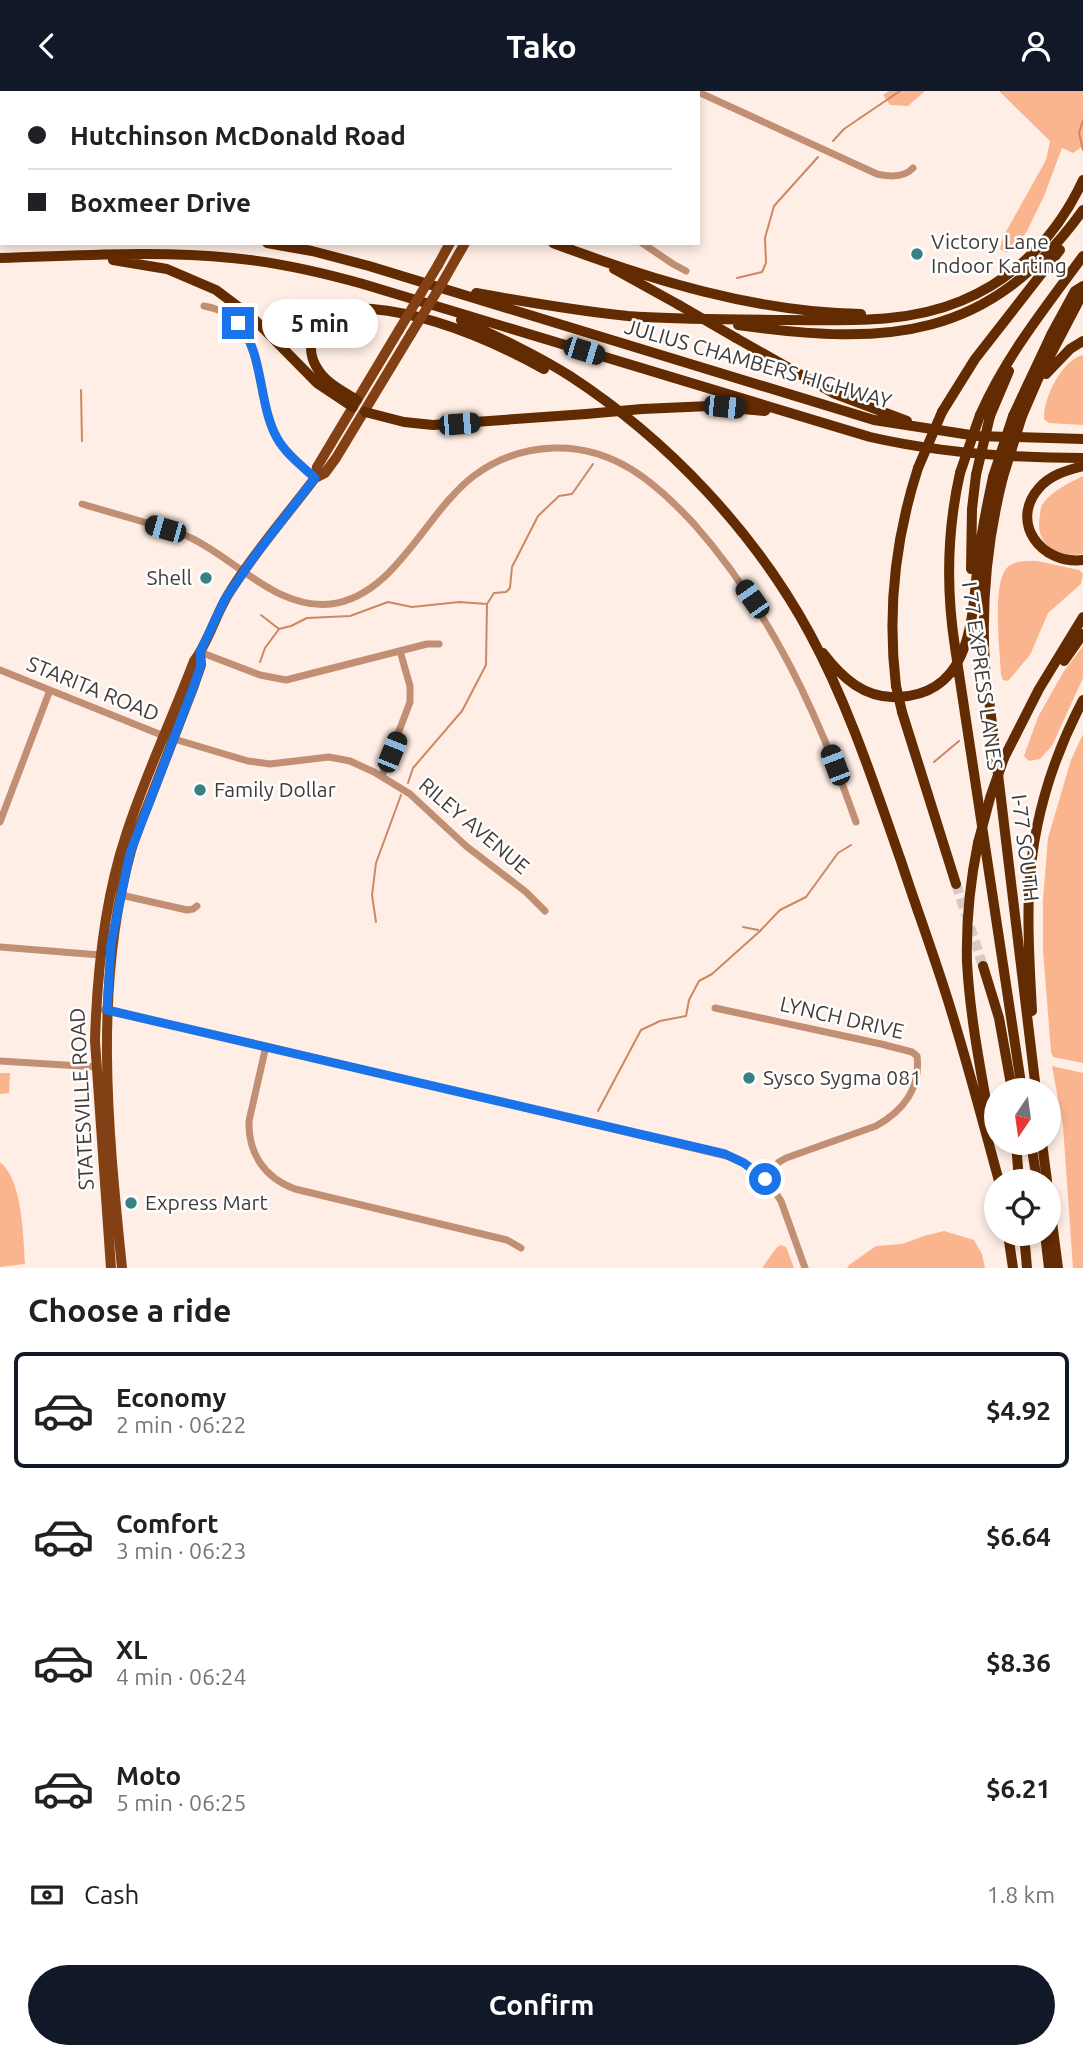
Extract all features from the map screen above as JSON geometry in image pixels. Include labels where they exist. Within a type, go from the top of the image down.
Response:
[{"type":"highway","points":[[437,287],[592,312],[696,319],[862,320],[902,317],[961,301],[992,286],[1026,260],[1056,226],[1083,180]]},
{"type":"highway","points":[[696,319],[847,335],[893,333],[926,326],[972,309],[1017,282],[1058,243],[1083,211]]},
{"type":"highway","points":[[956,884],[916,764],[896,685],[892,638],[894,579],[902,522],[918,468],[942,412],[975,359],[1052,260],[1083,211]]},
{"type":"highway","name":"JULIUS CHAMBERS HIGHWAY","points":[[277,245],[331,256],[437,287],[855,415],[936,431],[1001,437],[1082,439]]},
{"type":"highway","points":[[558,245],[689,288],[765,304],[865,314],[937,309]]},
{"type":"highway","points":[[579,253],[627,276],[833,393],[936,431]]},
{"type":"highway","name":"JULIUS CHAMBERS HIGHWAY","points":[[0,258],[174,254],[251,260],[327,274],[888,441],[954,452],[1013,457],[1083,458]]},
{"type":"highway","points":[[82,255],[167,269],[216,290],[253,317],[317,383],[355,404]]},
{"type":"highway","name":"I 77 EXPRESS LANES","points":[[1020,1078],[955,647],[948,561],[960,473],[1007,361],[1083,256]]},
{"type":"highway","points":[[427,304],[552,365],[586,387],[632,423],[692,476],[732,521],[774,577],[811,636],[834,666],[853,684],[875,695],[901,697],[926,691],[939,683],[950,673],[966,647],[972,621],[982,533],[1030,376],[1075,291],[1083,286]]},
{"type":"highway","points":[[1018,416],[1083,293]]},
{"type":"highway","points":[[355,404],[317,369],[310,343],[317,327],[330,315],[349,309],[372,309],[439,324],[500,347],[569,383],[632,423]]},
{"type":"highway","points":[[1035,386],[1063,355],[1083,341]]},
{"type":"highway","points":[[365,412],[404,422],[433,425],[710,406],[793,414]]},
{"type":"highway","points":[[972,621],[972,520],[985,416]]},
{"type":"highway","points":[[1083,466],[1056,475],[1041,485],[1031,500],[1028,517],[1033,538],[1044,551],[1063,560],[1083,560]]},
{"type":"highway","name":"I-77 SOUTH","points":[[998,477],[986,571],[985,666],[1035,1078]]},
{"type":"highway","points":[[997,1169],[971,1003],[967,937],[970,891],[978,843],[1005,755],[1039,689],[1083,617]]},
{"type":"highway","points":[[1005,755],[1017,742],[1057,671],[1083,634]]},
{"type":"highway","points":[[811,636],[851,724],[877,791],[949,1003],[996,1169]]},
{"type":"highway","points":[[1035,1078],[1029,940],[1032,865],[1046,793],[1067,734],[1083,701]]},
{"type":"highway","points":[[983,966],[1001,1028],[1010,1078]]},
{"type":"highway","points":[[1010,1246],[1013,1268]]},
{"type":"highway","points":[[1025,1246],[1027,1268]]},
{"type":"highway","points":[[1046,1246],[1049,1268]]},
{"type":"highway","points":[[1055,1246],[1058,1268]]},
{"type":"main road","name":"STATESVILLE ROAD","points":[[315,478],[317,467],[449,245]]},
{"type":"main road","name":"STATESVILLE ROAD","points":[[111,1268],[97,1067],[102,1009],[111,944],[135,835],[194,661],[217,613],[244,571],[315,478],[325,473],[365,412],[465,245]]},
{"type":"main road","points":[[355,404],[365,412]]},
{"type":"main road","name":"STATESVILLE ROAD","points":[[122,1268],[100,955],[112,888],[125,837],[169,738]]},
{"type":"street","points":[[716,100],[721,91]]},
{"type":"street","points":[[700,93],[877,174],[903,175],[913,168]]},
{"type":"street","points":[[645,245],[686,271]]},
{"type":"street","points":[[204,306],[227,314],[246,333],[265,405],[277,438],[315,478]]},
{"type":"street","points":[[82,504],[191,537],[277,593],[300,601],[323,604],[347,600],[383,579],[449,498],[475,475],[494,463],[515,454],[550,448],[582,450],[613,459],[646,478],[676,505],[716,550],[752,599],[804,690],[856,822]]},
{"type":"street","points":[[200,652],[260,675],[286,680],[427,644],[439,644]]},
{"type":"street","points":[[382,776],[410,702],[410,686],[400,651]]},
{"type":"street","name":"STARITA ROAD","points":[[0,670],[169,738]]},
{"type":"street","points":[[0,822],[50,690]]},
{"type":"street","name":"RILEY AVENUE","points":[[169,738],[257,763],[338,758],[350,761],[382,776],[410,794],[466,846],[500,871],[544,911]]},
{"type":"street","points":[[121,895],[187,910],[197,906]]},
{"type":"street","points":[[0,947],[100,955]]},
{"type":"street","name":"LYNCH DRIVE","points":[[715,1008],[881,1044],[912,1052],[917,1056],[916,1082],[901,1108],[890,1118],[876,1126],[786,1158],[779,1162],[765,1179]]},
{"type":"street","points":[[102,1009],[725,1154],[744,1163],[765,1179],[780,1201],[805,1268]]},
{"type":"street","points":[[266,1046],[249,1131],[254,1154],[271,1176],[295,1189],[507,1240],[521,1248]]},
{"type":"street","points":[[0,1061],[97,1067]]},
{"type":"shaded area","points":[[889,91],[925,91],[908,106],[890,105],[883,95]]},
{"type":"shaded area","points":[[999,91],[1083,91],[1083,146],[1073,153],[1062,148],[1044,196],[1026,233],[1006,253],[1000,249],[1003,237],[1046,160],[1050,141]]},
{"type":"shaded area","points":[[1083,355],[1083,425],[1049,423],[1044,419],[1045,410],[1055,381],[1068,364]]},
{"type":"shaded area","points":[[1083,476],[1083,554],[1064,554],[1049,547],[1040,534],[1041,508],[1055,492]]},
{"type":"shaded area","points":[[1037,561],[1079,570],[1083,574],[1081,584],[1048,613],[1030,655],[1008,681],[1003,680],[998,620],[1002,577],[1012,564]]},
{"type":"shaded area","points":[[1083,646],[1083,678],[1052,746],[1040,759],[1029,761],[1024,756],[1038,717],[1064,671]]},
{"type":"shaded area","points":[[1083,734],[1083,1063],[1053,1057],[1051,1052],[1043,950],[1043,900],[1048,838],[1071,760]]},
{"type":"shaded area","points":[[1052,1066],[1083,1073],[1083,1268],[1073,1268],[1061,1115],[1061,1078],[1054,1078]]},
{"type":"shaded area","points":[[0,1073],[10,1073],[9,1093],[0,1094]]},
{"type":"shaded area","points":[[0,1162],[8,1171],[17,1195],[25,1264],[0,1267]]},
{"type":"shaded area","points":[[944,1231],[974,1240],[982,1254],[985,1268],[847,1268],[876,1246],[902,1244]]},
{"type":"shaded area","points":[[777,1247],[786,1247],[794,1268],[762,1268]]},
{"type":"waterway","points":[[833,141],[844,129],[900,91]]},
{"type":"waterway","points":[[1083,120],[1079,133],[1083,150]]},
{"type":"waterway","points":[[737,278],[762,272],[766,263],[765,238],[774,206],[818,157]]},
{"type":"waterway","points":[[81,390],[82,441]]},
{"type":"waterway","points":[[408,783],[413,768],[462,711],[486,665],[487,604],[494,593],[506,592],[510,588],[512,567],[538,516],[559,496],[572,494],[593,464]]},
{"type":"waterway","points":[[260,662],[265,648],[279,629],[307,618],[350,616],[388,602],[412,607],[459,602],[487,604]]},
{"type":"waterway","points":[[261,615],[279,629]]},
{"type":"waterway","points":[[934,762],[959,741]]},
{"type":"waterway","points":[[376,922],[372,895],[376,863],[401,795]]},
{"type":"waterway","points":[[598,1111],[641,1030],[660,1021],[686,1016],[689,1000],[699,981],[712,974],[780,910],[806,897],[838,853],[851,845]]},
{"type":"waterway","points":[[743,927],[758,930]]},
{"type":"tunnel","points":[[956,884],[983,966]]},
{"type":"place","name":"Victory Lane Indoor Karting","points":[[917,254]]},
{"type":"place","name":"Shell","points":[[206,578]]},
{"type":"place","name":"Family Dollar","points":[[200,790]]},
{"type":"place","name":"Sysco Sygma 081","points":[[749,1078]]},
{"type":"place","name":"Express Mart","points":[[131,1203]]},
{"type":"route","points":[[238,323],[251,345],[265,405],[277,438],[315,478],[233,587],[217,613],[200,652],[201,665],[193,688],[130,853],[111,944],[107,1010],[725,1154],[744,1163],[765,1179]]}]
